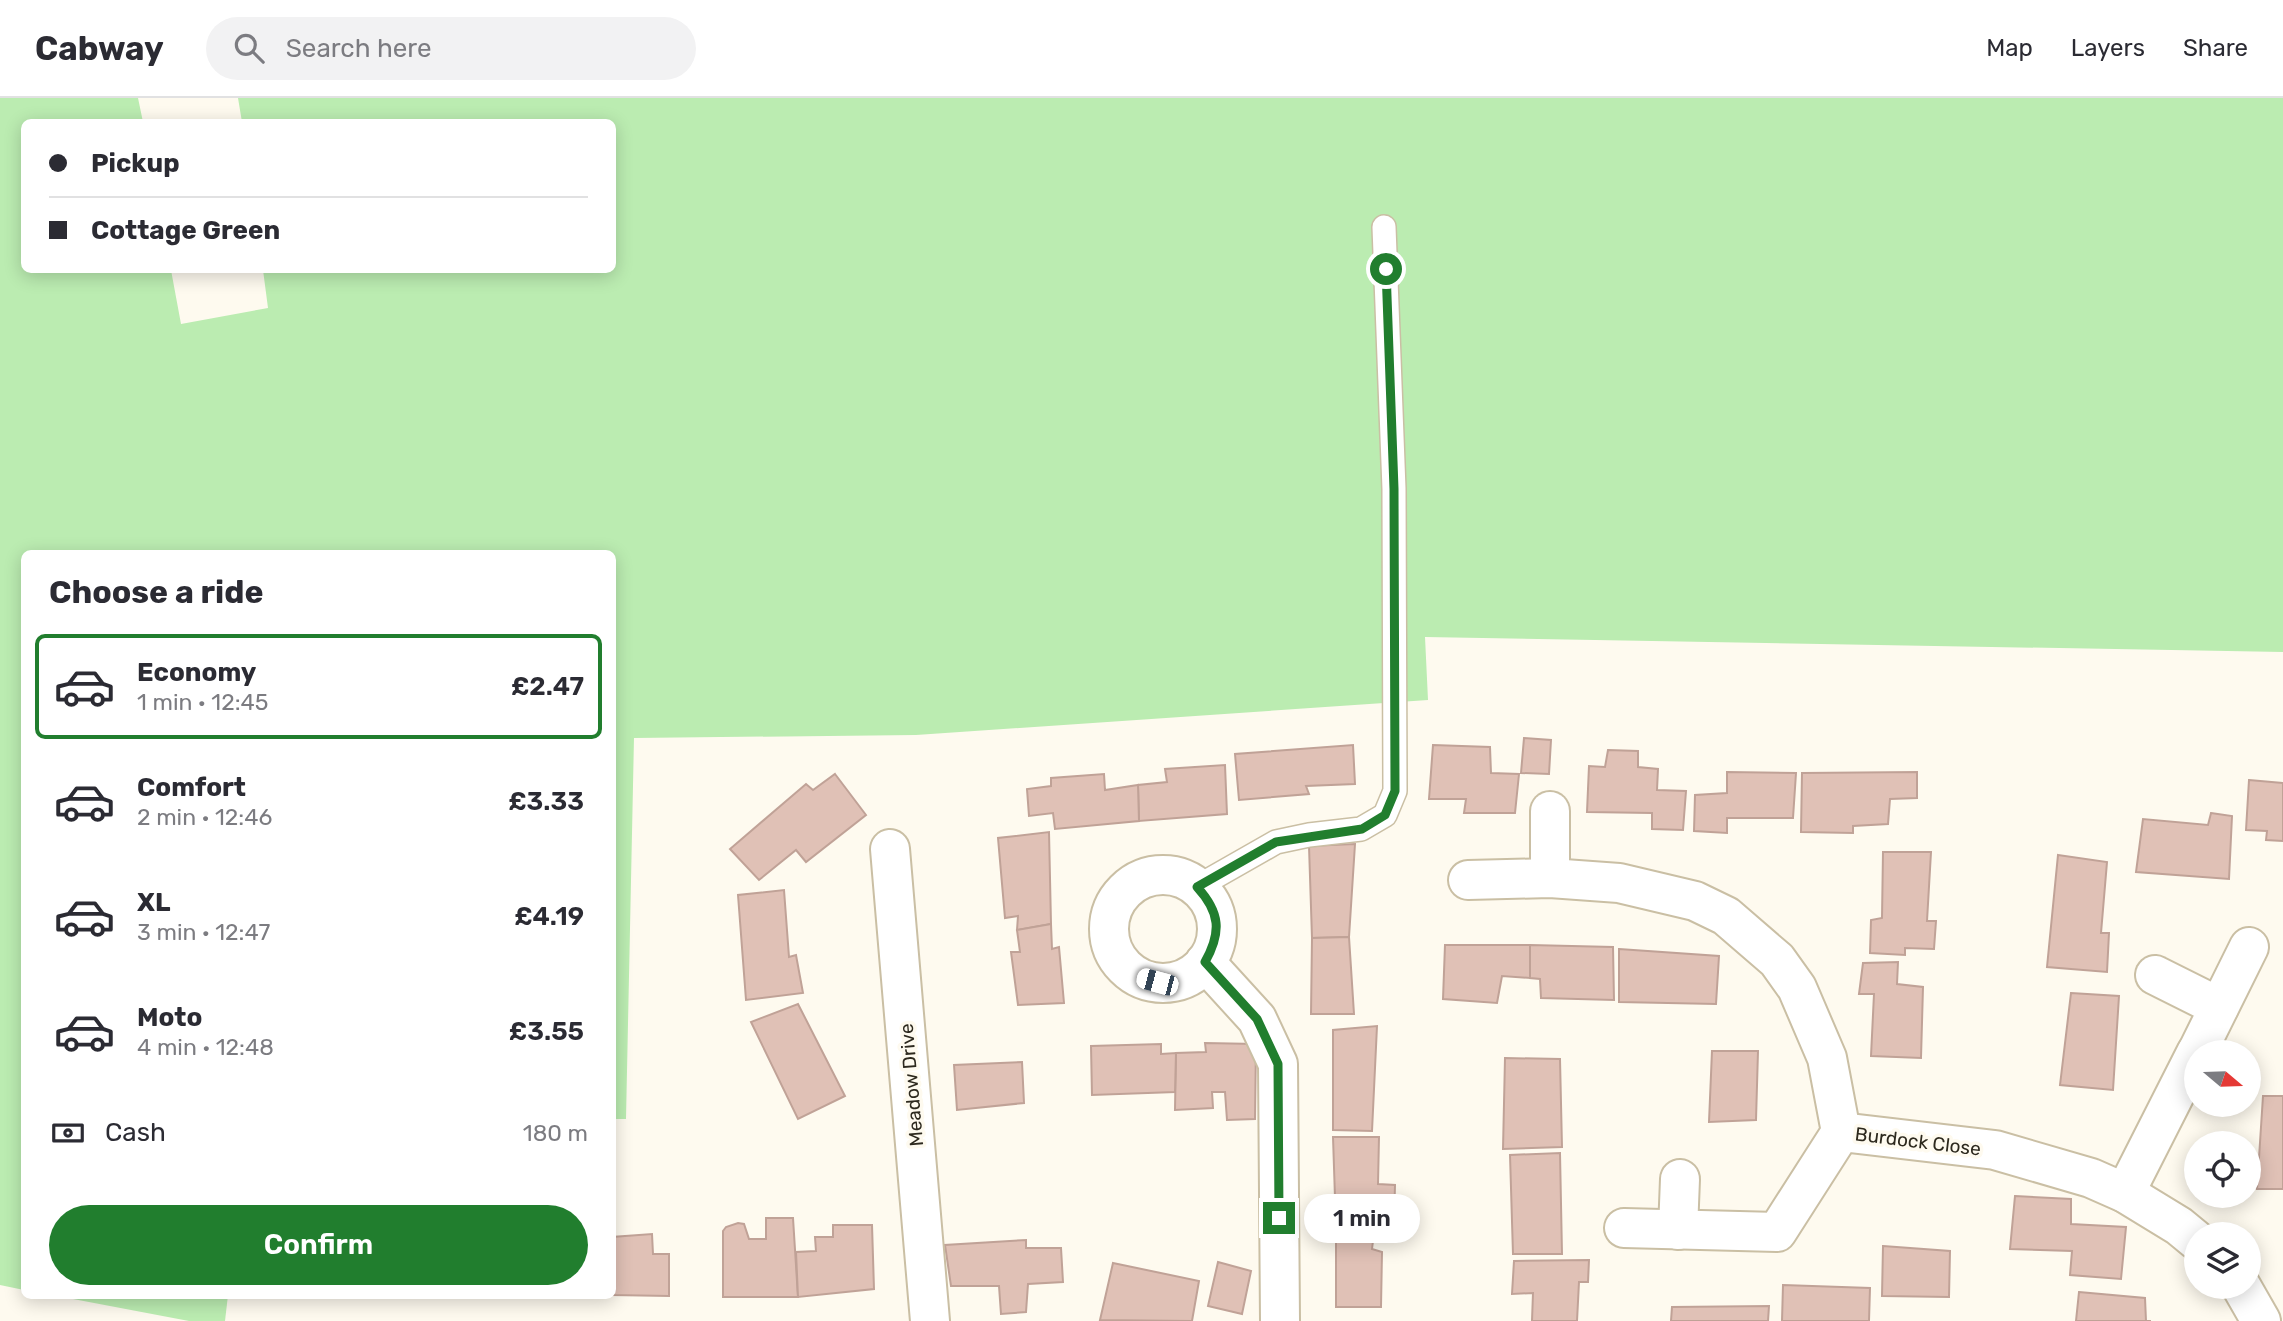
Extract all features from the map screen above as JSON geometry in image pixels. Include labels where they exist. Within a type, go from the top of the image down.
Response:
[{"type":"street","points":[[1550,811],[1550,878]]},
{"type":"street","name":"Meadow Drive","points":[[890,849],[930,1321]]},
{"type":"street","points":[[1163,875],[1181,878],[1197,887],[1215,914],[1217,931],[1205,962],[1192,974],[1175,981],[1157,982],[1140,978],[1124,967],[1114,952],[1109,935],[1110,916],[1117,900],[1129,886],[1145,878],[1163,875]]},
{"type":"street","name":"Burdock Close","points":[[1468,880],[1550,878],[1619,883],[1695,901],[1726,916],[1756,939],[1777,960],[1797,988],[1827,1058],[1841,1132],[1777,1232],[1624,1228]]},
{"type":"street","points":[[2202,1040],[2249,947]]},
{"type":"street","points":[[1205,962],[1257,1019],[1278,1064],[1280,1321]]},
{"type":"street","points":[[2155,975],[2220,1007]]},
{"type":"street","points":[[2125,1193],[2184,1076]]},
{"type":"street","name":"Burdock Close","points":[[1841,1132],[1995,1150],[2091,1178],[2125,1193],[2184,1230]]},
{"type":"street","points":[[1678,1230],[1680,1179]]},
{"type":"street","points":[[2248,1299],[2261,1321]]},
{"type":"lane","points":[[1197,887],[1276,842],[1362,829],[1385,815],[1395,791],[1394,489],[1384,227]]},
{"type":"green space","points":[[0,98],[138,98],[142,119],[21,119],[21,273],[172,273],[181,324],[268,308],[263,273],[616,273],[616,119],[242,119],[238,98],[2283,98],[2283,652],[1425,637],[1428,700],[916,735],[634,738],[626,1119],[616,1119],[616,550],[21,550],[21,1289],[0,1285]]},
{"type":"green space","points":[[73,1299],[228,1299],[225,1321],[189,1321]]},
{"type":"building","points":[[1524,738],[1551,740],[1549,774],[1521,773]]},
{"type":"building","points":[[1353,745],[1355,784],[1306,786],[1309,794],[1239,800],[1235,754]]},
{"type":"building","points":[[1433,745],[1490,747],[1491,773],[1519,774],[1515,813],[1464,813],[1466,799],[1429,799]]},
{"type":"building","points":[[1608,750],[1638,751],[1638,767],[1658,769],[1657,790],[1686,791],[1683,830],[1652,829],[1652,813],[1587,812],[1589,766],[1605,767]]},
{"type":"building","points":[[1225,765],[1227,814],[1139,821],[1138,785],[1167,782],[1165,769]]},
{"type":"building","points":[[1727,772],[1796,773],[1793,818],[1727,818],[1727,833],[1694,831],[1695,795],[1727,793]]},
{"type":"building","points":[[1917,772],[1917,798],[1890,799],[1888,824],[1853,826],[1853,833],[1801,832],[1802,773]]},
{"type":"building","points":[[835,774],[866,815],[806,862],[796,850],[759,880],[730,849],[806,784],[813,790]]},
{"type":"building","points":[[1104,774],[1105,790],[1138,785],[1139,821],[1055,829],[1053,813],[1029,816],[1027,789],[1051,786],[1051,778]]},
{"type":"building","points":[[2249,780],[2283,783],[2283,841],[2266,840],[2267,831],[2246,830]]},
{"type":"building","points":[[2211,813],[2232,816],[2229,879],[2136,872],[2143,819],[2208,825]]},
{"type":"building","points":[[1049,832],[1051,924],[1017,930],[1018,916],[1005,918],[998,838]]},
{"type":"building","points":[[1355,844],[1349,937],[1312,938],[1309,846]]},
{"type":"building","points":[[1883,852],[1931,852],[1927,921],[1936,921],[1934,949],[1905,948],[1905,955],[1870,953],[1871,920],[1882,918]]},
{"type":"building","points":[[2058,855],[2107,862],[2101,933],[2109,933],[2107,972],[2047,967]]},
{"type":"building","points":[[784,890],[789,957],[796,955],[803,993],[746,1000],[738,895]]},
{"type":"building","points":[[1051,924],[1052,949],[1059,947],[1064,1003],[1018,1005],[1011,952],[1020,952],[1017,930]]},
{"type":"building","points":[[1349,937],[1354,1014],[1311,1014],[1312,938]]},
{"type":"building","points":[[1445,945],[1530,945],[1530,978],[1502,976],[1497,1003],[1443,999]]},
{"type":"building","points":[[1530,945],[1613,947],[1614,1000],[1541,998],[1540,979],[1530,978]]},
{"type":"building","points":[[1619,949],[1719,956],[1716,1004],[1619,1002]]},
{"type":"building","points":[[1898,962],[1897,984],[1923,987],[1921,1058],[1871,1056],[1874,994],[1859,994],[1863,963]]},
{"type":"building","points":[[2071,993],[2119,996],[2113,1090],[2060,1085]]},
{"type":"building","points":[[798,1004],[845,1096],[798,1119],[751,1022]]},
{"type":"building","points":[[1377,1026],[1372,1131],[1333,1130],[1333,1030]]},
{"type":"building","points":[[1205,1043],[1256,1044],[1255,1119],[1227,1120],[1225,1092],[1212,1092],[1213,1108],[1175,1110],[1176,1053],[1206,1052]]},
{"type":"building","points":[[1161,1044],[1161,1054],[1176,1053],[1175,1092],[1092,1095],[1091,1046]]},
{"type":"building","points":[[1712,1051],[1758,1051],[1756,1120],[1709,1122]]},
{"type":"building","points":[[1505,1058],[1560,1059],[1562,1147],[1503,1149]]},
{"type":"building","points":[[1022,1062],[1024,1103],[957,1110],[954,1065]]},
{"type":"building","points":[[2263,1096],[2283,1096],[2283,1189],[2261,1189]]},
{"type":"building","points":[[1333,1137],[1379,1137],[1378,1184],[1395,1185],[1394,1224],[1336,1228]]},
{"type":"building","points":[[1560,1153],[1562,1254],[1513,1254],[1510,1155]]},
{"type":"building","points":[[2015,1196],[2071,1199],[2071,1224],[2126,1227],[2121,1279],[2070,1275],[2072,1251],[2010,1249]]},
{"type":"building","points":[[766,1218],[793,1218],[798,1297],[723,1297],[723,1231],[726,1227],[738,1223],[744,1224],[749,1239],[766,1239]]},
{"type":"building","points":[[833,1225],[872,1225],[874,1289],[798,1297],[796,1252],[816,1251],[815,1237],[833,1237]]},
{"type":"building","points":[[1375,1225],[1372,1249],[1382,1252],[1381,1307],[1336,1307],[1336,1228]]},
{"type":"building","points":[[652,1234],[653,1254],[669,1254],[669,1296],[616,1295],[616,1237]]},
{"type":"building","points":[[1026,1240],[1026,1248],[1061,1248],[1063,1282],[1028,1284],[1026,1312],[1001,1314],[999,1286],[951,1286],[945,1245]]},
{"type":"building","points":[[1883,1246],[1950,1251],[1949,1297],[1882,1296]]},
{"type":"building","points":[[1589,1260],[1588,1282],[1579,1282],[1577,1321],[1532,1321],[1533,1293],[1512,1294],[1514,1261]]},
{"type":"building","points":[[1218,1262],[1251,1271],[1242,1314],[1208,1306]]},
{"type":"building","points":[[1113,1263],[1199,1281],[1192,1321],[1100,1320]]},
{"type":"building","points":[[1783,1285],[1870,1288],[1869,1321],[1782,1321]]},
{"type":"building","points":[[2079,1292],[2145,1298],[2146,1321],[2076,1321]]},
{"type":"building","points":[[1769,1306],[1768,1321],[1671,1321],[1672,1307]]},
{"type":"route","points":[[1279,1218],[1278,1064],[1257,1019],[1205,962],[1217,931],[1215,914],[1197,887],[1276,842],[1362,829],[1385,815],[1395,791],[1394,489],[1386,269]]}]
